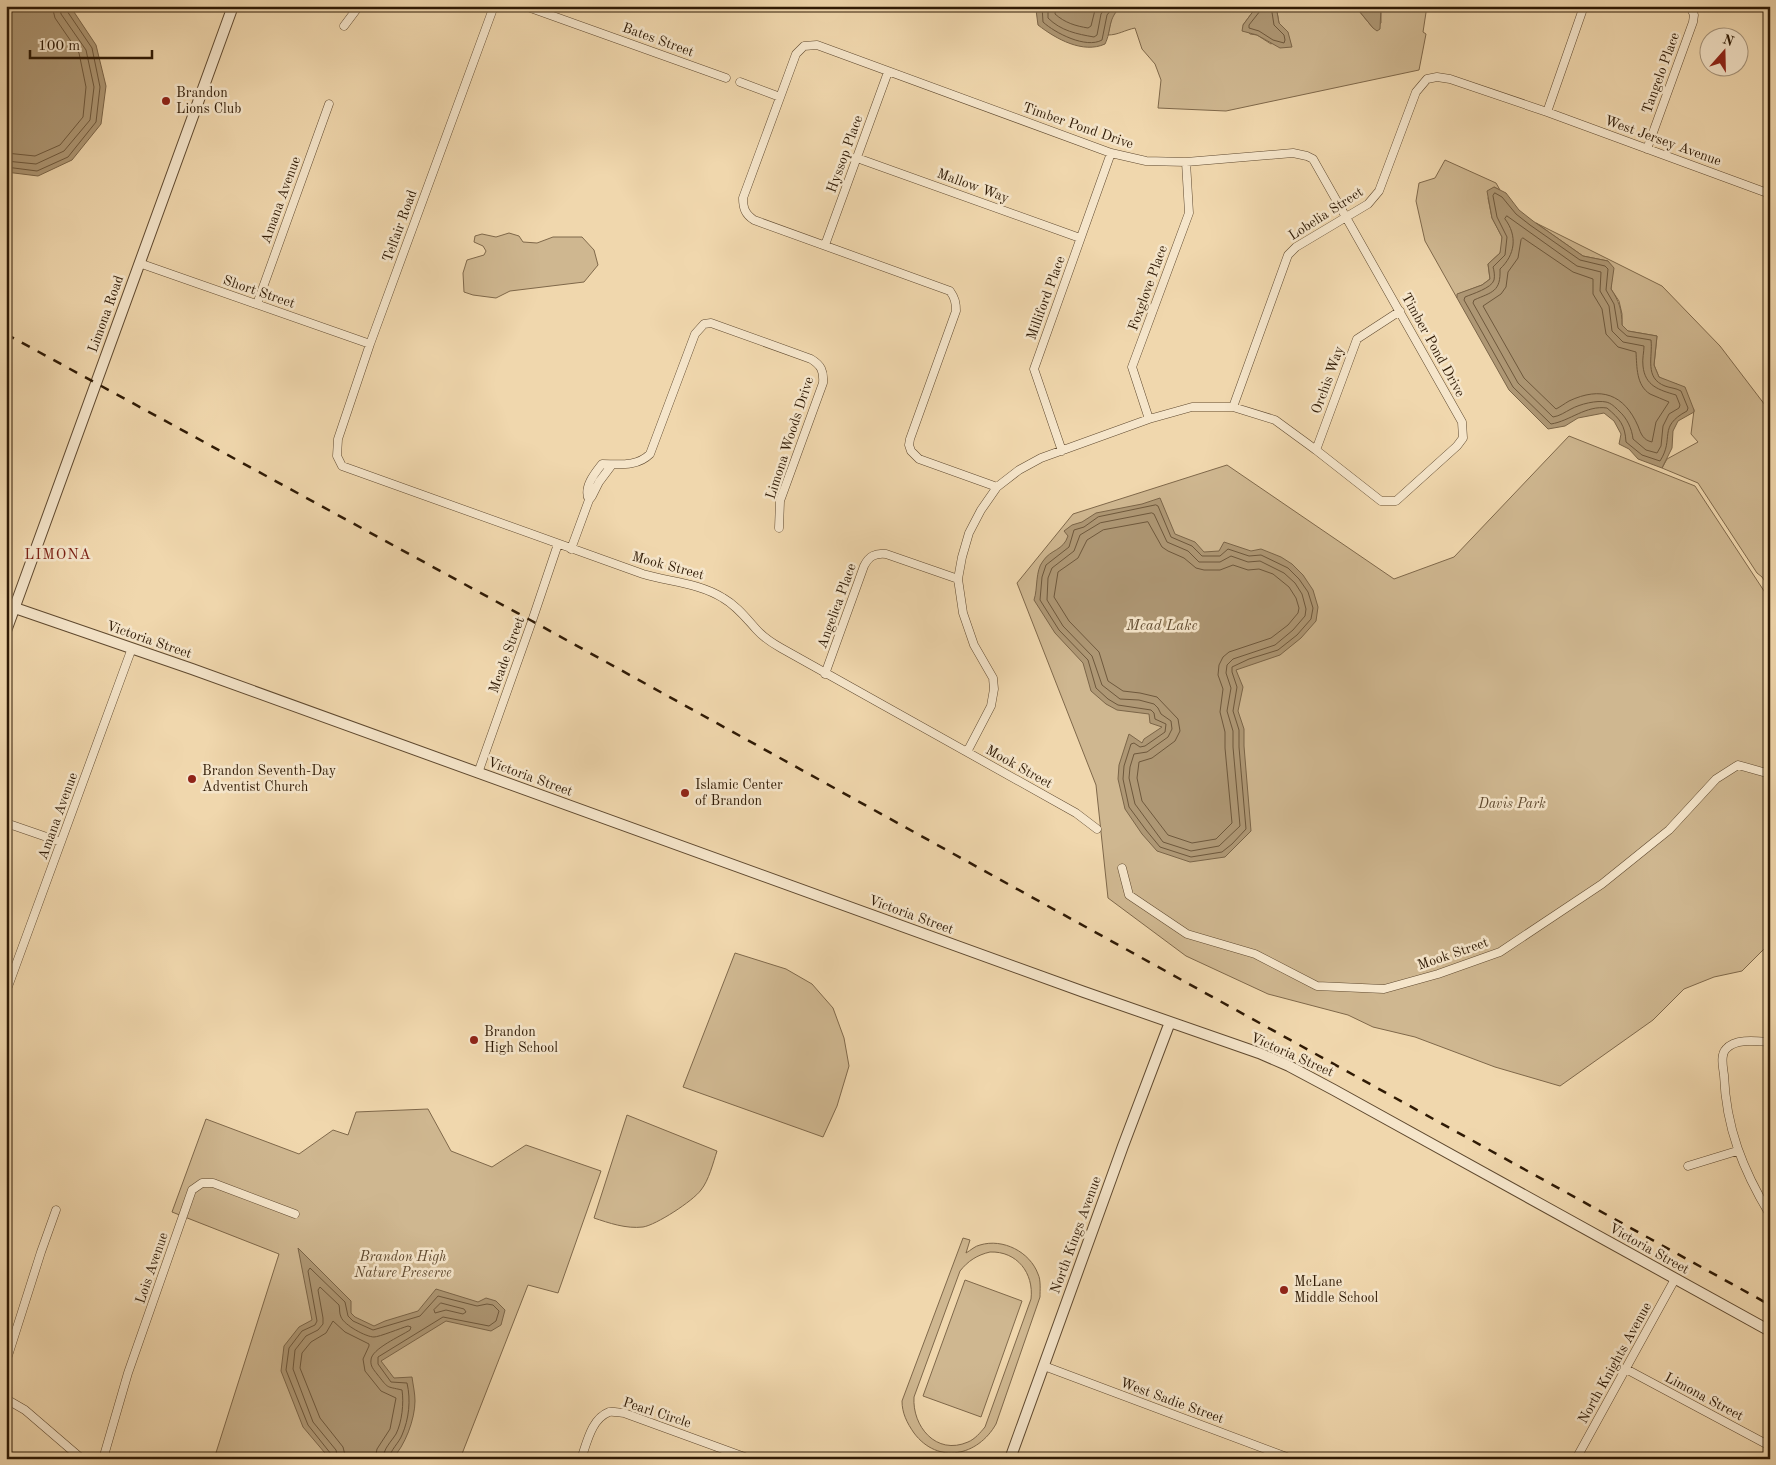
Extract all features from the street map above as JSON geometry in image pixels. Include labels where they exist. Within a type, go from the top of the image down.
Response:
[{"type":"street","name":"Limona Road","points":[[6,631],[10,607],[233,6]]},
{"type":"street","points":[[344,26],[359,6]]},
{"type":"street","name":"Telfair Road","points":[[337,456],[338,439],[370,344],[494,6]]},
{"type":"street","name":"Bates Street","points":[[525,6],[726,78]]},
{"type":"street","points":[[1547,112],[1584,6]]},
{"type":"street","name":"Tangelo Place","points":[[1647,149],[1693,22],[1694,14],[1690,6]]},
{"type":"street","name":"Timber Pond Drive","points":[[958,579],[969,533],[981,510],[997,487],[1019,470],[1041,458],[1149,419],[1192,407],[1232,407],[1275,420],[1381,501],[1396,501],[1457,446],[1463,438],[1462,422],[1345,218],[1317,164],[1307,156],[1293,154],[1186,162],[1146,161],[1111,153],[810,44],[799,49],[796,54],[743,198],[743,204],[748,216],[754,220],[944,288],[954,297],[956,311],[909,445],[911,451],[919,459],[997,487]]},
{"type":"street","name":"Hyssop Place","points":[[825,245],[888,72]]},
{"type":"street","name":"Lobelia Street","points":[[1232,407],[1288,255],[1296,247],[1368,204],[1379,192],[1416,92],[1427,79],[1437,77],[1450,79],[1547,112]]},
{"type":"street","points":[[740,82],[780,97]]},
{"type":"street","name":"Amana Avenue","points":[[257,304],[328,104]]},
{"type":"street","name":"West Jersey Avenue","points":[[1547,112],[1770,194]]},
{"type":"street","name":"Milliford Place","points":[[1062,451],[1034,369],[1111,153]]},
{"type":"street","name":"Mallow Way","points":[[857,158],[1080,238]]},
{"type":"street","name":"Foxglove Place","points":[[1149,419],[1132,367],[1189,212],[1186,162]]},
{"type":"street","name":"Short Street","points":[[139,263],[370,344]]},
{"type":"street","name":"Orchis Way","points":[[1316,450],[1357,339],[1400,311]]},
{"type":"street","name":"Limona Woods Drive","points":[[571,549],[589,500],[587,492],[602,464],[611,466],[640,462],[650,454],[695,334],[704,324],[711,323],[811,359],[818,363],[822,369],[823,383],[780,501],[779,528]]},
{"type":"street","name":"Mook Street","points":[[337,456],[342,466],[571,549],[643,574],[687,583],[708,590],[724,598],[742,612],[768,640],[1076,813],[1097,829]]},
{"type":"street","name":"Meade Street","points":[[478,773],[558,544]]},
{"type":"street","name":"Angelica Place","points":[[826,674],[864,566],[872,556],[886,554],[958,579]]},
{"type":"street","points":[[958,579],[968,628],[974,645],[993,678],[994,690],[991,706],[967,752]]},
{"type":"street","name":"Victoria Street","points":[[10,607],[132,648],[1259,1053],[1304,1073],[1770,1332]]},
{"type":"street","name":"Amana Avenue","points":[[6,992],[132,648]]},
{"type":"street","name":"Mook Street","points":[[1122,868],[1129,895],[1188,934],[1255,954],[1317,986],[1384,989],[1438,974],[1500,952],[1602,884],[1669,830],[1716,779],[1738,765],[1770,774]]},
{"type":"street","points":[[6,823],[61,842]]},
{"type":"street","name":"North Kings Avenue","points":[[1010,1459],[1120,1153],[1170,1022]]},
{"type":"street","points":[[1770,1042],[1734,1043],[1725,1049],[1722,1056],[1724,1096],[1737,1151],[1751,1184],[1770,1215]]},
{"type":"street","points":[[1688,1166],[1737,1151]]},
{"type":"street","name":"Lois Avenue","points":[[103,1459],[128,1373],[192,1190],[202,1183],[212,1183],[294,1214]]},
{"type":"street","points":[[6,1362],[56,1210]]},
{"type":"street","name":"North Knights Avenue","points":[[1578,1458],[1675,1279]]},
{"type":"street","name":"West Sadie Street","points":[[1044,1366],[1292,1459]]},
{"type":"street","name":"Limona Street","points":[[1626,1369],[1770,1446]]},
{"type":"street","points":[[6,1399],[25,1410],[82,1459]]},
{"type":"street","name":"Pearl Circle","points":[[581,1459],[593,1426],[600,1418],[610,1412],[624,1413],[750,1459]]},
{"type":"green space","points":[[1122,6],[1257,6],[1243,25],[1250,34],[1257,35],[1271,44],[1288,32],[1279,23],[1276,6],[1355,6],[1373,28],[1381,23],[1381,6],[1427,6],[1423,32],[1426,34],[1419,70],[1226,111],[1158,108],[1161,80],[1155,64],[1142,49],[1135,28],[1108,35],[1112,16]]},
{"type":"green space","points":[[1445,160],[1496,183],[1500,190],[1494,187],[1488,198],[1492,218],[1502,237],[1500,253],[1488,264],[1490,279],[1482,285],[1458,294],[1457,298],[1425,241],[1416,201],[1419,183],[1435,178]]},
{"type":"green space","points":[[1536,223],[1662,286],[1720,346],[1765,405],[1770,433],[1768,543],[1770,545],[1770,589],[1757,573],[1698,483],[1662,468],[1667,459],[1698,442],[1691,434],[1694,410],[1677,384],[1659,377],[1654,365],[1657,336],[1628,331],[1622,325],[1619,301],[1611,289],[1612,276],[1608,261],[1583,256]]},
{"type":"green space","points":[[509,233],[519,236],[523,242],[537,243],[553,237],[582,237],[594,250],[598,265],[584,282],[510,291],[496,298],[464,292],[463,273],[467,260],[484,255],[486,251],[483,246],[474,242],[475,236],[482,234],[496,237]]},
{"type":"green space","name":"Davis Park","points":[[1569,436],[1695,486],[1770,600],[1770,943],[1742,971],[1714,977],[1684,989],[1653,1020],[1560,1086],[1495,1067],[1415,1037],[1373,1027],[1348,1015],[1268,994],[1186,956],[1108,898],[1096,785],[1017,583],[1073,514],[1227,465],[1394,579],[1454,557]]},
{"type":"green space","points":[[735,953],[786,969],[812,984],[833,1008],[844,1038],[849,1066],[837,1106],[823,1137],[683,1087]]},
{"type":"green space","name":"Brandon High Nature Preserve","points":[[428,1109],[451,1151],[492,1167],[526,1145],[601,1171],[558,1293],[528,1285],[460,1459],[214,1459],[279,1254],[172,1212],[206,1119],[299,1154],[333,1130],[348,1135],[356,1112]]},
{"type":"green space","points":[[627,1115],[717,1151],[706,1181],[697,1195],[665,1217],[643,1227],[612,1224],[594,1218]]},
{"type":"green space","points":[[963,1238],[970,1240],[966,1253],[976,1246],[998,1243],[1022,1253],[1029,1259],[1038,1274],[1040,1297],[996,1424],[988,1435],[968,1449],[946,1453],[934,1450],[924,1443],[911,1429],[904,1414],[902,1401]],"holes":[[[985,1253],[1008,1255],[1022,1265],[1030,1281],[1031,1299],[985,1427],[975,1438],[968,1442],[956,1445],[936,1442],[928,1436],[917,1418],[914,1408],[914,1397],[960,1271],[970,1261]]]},
{"type":"green space","points":[[965,1280],[1022,1301],[981,1417],[923,1396]]},
{"type":"water","points":[[6,6],[70,6],[96,45],[106,86],[101,124],[72,160],[38,176],[6,172]]},
{"type":"water","points":[[1037,6],[1122,6],[1114,15],[1105,44],[1097,47],[1088,47],[1070,44],[1038,25]]},
{"type":"water","points":[[1257,6],[1276,6],[1279,23],[1288,32],[1292,47],[1280,48],[1257,35],[1242,31],[1243,25]]},
{"type":"water","points":[[1355,6],[1381,6],[1380,29],[1377,31],[1373,28]]},
{"type":"water","points":[[1494,187],[1506,193],[1519,210],[1533,221],[1583,256],[1608,261],[1614,268],[1611,289],[1620,306],[1622,325],[1628,331],[1657,336],[1654,365],[1659,377],[1685,387],[1694,410],[1694,412],[1678,421],[1673,431],[1672,448],[1662,468],[1638,459],[1629,449],[1619,444],[1621,434],[1614,421],[1604,413],[1578,418],[1565,426],[1548,429],[1509,390],[1457,298],[1457,294],[1482,285],[1490,279],[1488,264],[1500,253],[1502,237],[1492,218],[1487,191]]},
{"type":"water","name":"Mead Lake","points":[[1160,498],[1175,534],[1195,542],[1204,552],[1219,551],[1224,542],[1251,551],[1261,549],[1281,557],[1292,564],[1303,575],[1313,590],[1318,607],[1316,621],[1301,638],[1280,655],[1236,670],[1243,687],[1238,711],[1244,729],[1251,831],[1225,857],[1190,862],[1157,851],[1142,834],[1125,809],[1118,779],[1119,765],[1129,734],[1142,743],[1144,739],[1162,727],[1150,723],[1149,714],[1117,710],[1106,704],[1091,691],[1083,663],[1055,633],[1034,600],[1040,565],[1046,557],[1066,541],[1068,536],[1064,531],[1096,513],[1142,504]]},
{"type":"water","points":[[298,1248],[351,1301],[351,1313],[355,1317],[374,1326],[418,1311],[436,1289],[478,1302],[486,1298],[496,1301],[505,1310],[501,1325],[491,1331],[446,1321],[381,1361],[394,1378],[412,1377],[415,1395],[415,1408],[408,1432],[397,1454],[392,1459],[330,1459],[303,1427],[281,1371],[284,1346],[299,1327],[312,1320]]},
{"type":"railway","points":[[6,334],[532,621],[1770,1305]]},
{"type":"place","name":"Brandon Lions Club","points":[[166,101]]},
{"type":"place","name":"Brandon Seventh-Day Adventist Church","points":[[192,779]]},
{"type":"place","name":"Islamic Center of Brandon","points":[[685,793]]},
{"type":"place","name":"Brandon High School","points":[[474,1040]]},
{"type":"place","name":"McLane Middle School","points":[[1284,1290]]},
{"type":"district","name":"LIMONA","points":[[58,555]]}]
